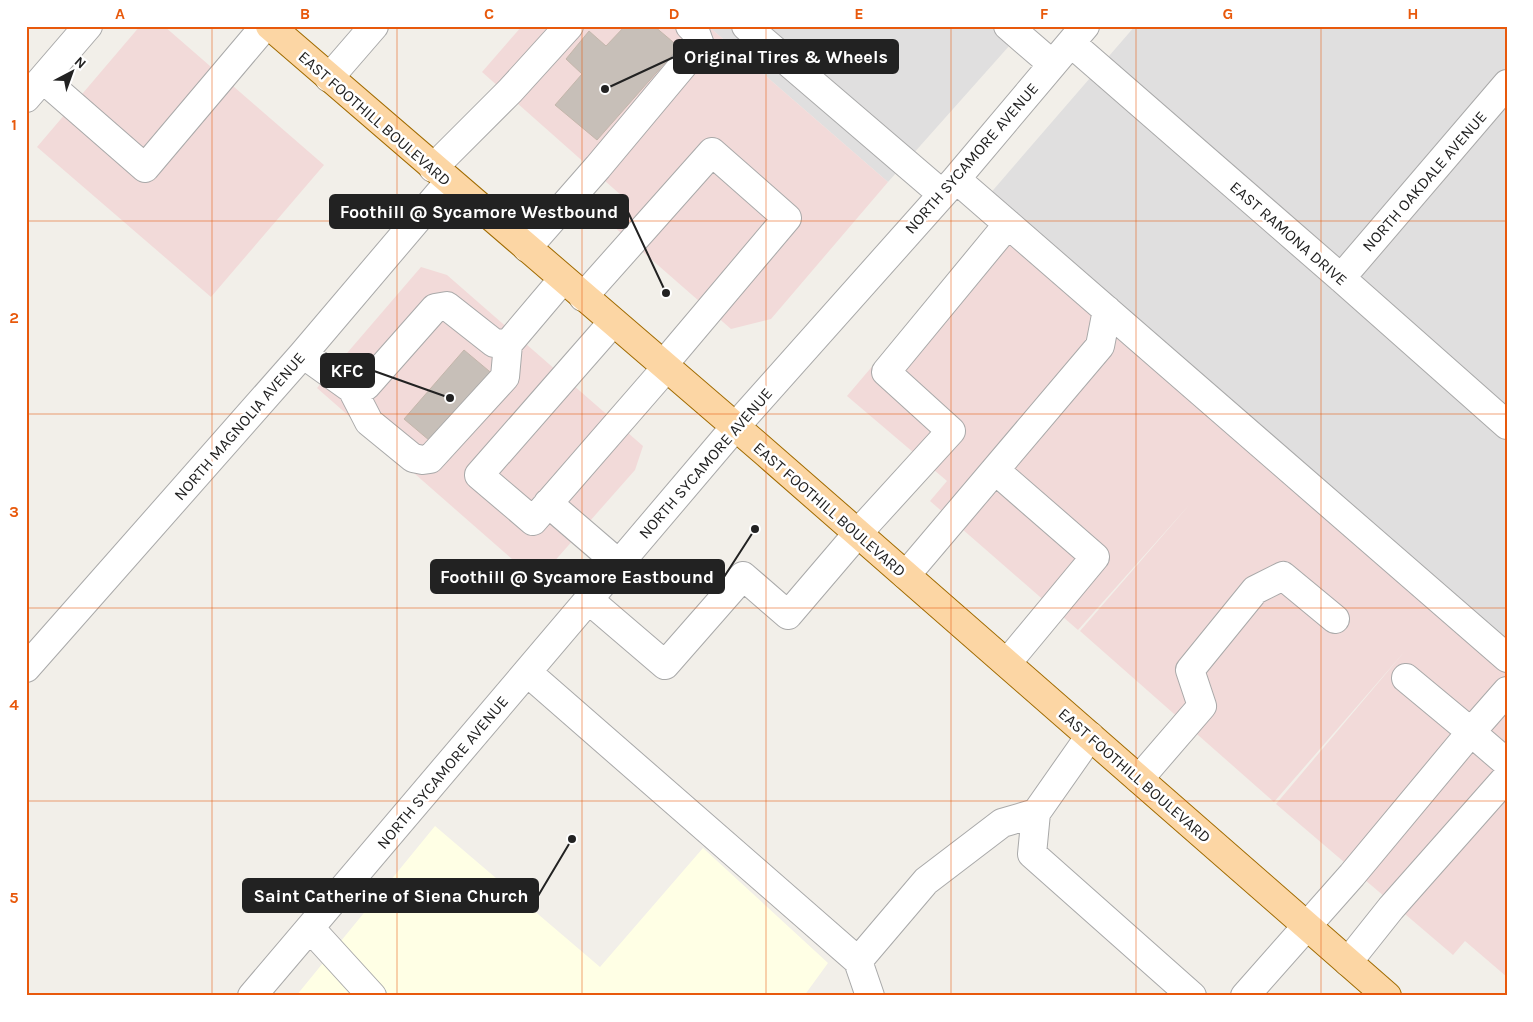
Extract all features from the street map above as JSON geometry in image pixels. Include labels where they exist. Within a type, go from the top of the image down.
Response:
[{"type":"main road","name":"EAST FOOTHILL BOULEVARD","points":[[270,26],[858,533],[1387,996]]},
{"type":"street","points":[[88,26],[35,89],[145,168],[265,26]]},
{"type":"street","points":[[329,78],[374,26]]},
{"type":"street","name":"NORTH MAGNOLIA AVENUE","points":[[26,668],[304,354],[441,175],[510,91],[569,26]]},
{"type":"street","points":[[526,248],[598,167],[700,45],[695,31],[690,26]]},
{"type":"street","points":[[746,26],[949,186],[1008,224],[1507,658]]},
{"type":"street","points":[[1008,26],[1052,64]]},
{"type":"street","name":"NORTH SYCAMORE AVENUE","points":[[252,996],[735,427],[949,186],[1078,34]]},
{"type":"street","name":"EAST RAMONA DRIVE","points":[[1078,34],[1341,278],[1507,425]]},
{"type":"street","name":"NORTH OAKDALE AVENUE","points":[[1341,278],[1507,84]]},
{"type":"street","points":[[540,512],[665,367],[787,218],[712,152],[583,297]]},
{"type":"street","points":[[589,600],[665,665],[743,576],[788,615],[858,533],[951,431],[886,372],[1008,224]]},
{"type":"street","points":[[304,354],[352,389],[369,422],[412,458],[423,460],[430,458],[505,377],[508,344],[563,279]]},
{"type":"street","points":[[352,389],[366,386],[435,308],[447,306],[494,343],[508,344]]},
{"type":"street","points":[[906,575],[1100,346],[1108,310]]},
{"type":"street","points":[[613,322],[479,475],[540,512],[618,564]]},
{"type":"street","points":[[995,470],[1094,557],[1007,663]]},
{"type":"street","points":[[1139,779],[1202,706],[1190,670],[1255,590],[1283,576],[1336,619]]},
{"type":"street","points":[[527,672],[858,961],[870,996]]},
{"type":"street","points":[[1406,678],[1507,763]]},
{"type":"street","points":[[1245,996],[1308,926],[1507,691]]},
{"type":"street","points":[[1090,736],[1036,813],[1032,854],[1192,996]]},
{"type":"street","points":[[1348,962],[1391,908],[1507,777]]},
{"type":"street","points":[[858,961],[926,881],[1002,823],[1036,813]]},
{"type":"street","points":[[310,928],[372,996]]},
{"type":"shaded area","points":[[140,26],[164,26],[324,165],[211,297],[37,147]]},
{"type":"shaded area","points":[[522,26],[708,26],[888,182],[771,319],[731,329],[604,218],[622,196],[482,72]]},
{"type":"shaded area","points":[[708,26],[1027,26],[888,182]]},
{"type":"shaded area","points":[[1135,26],[1507,26],[1507,642],[988,196]]},
{"type":"shaded area","points":[[1005,210],[1507,642],[1507,977],[1465,941],[1453,955],[1276,804],[1405,651],[1274,802],[1080,631],[1190,504],[1078,630],[930,501],[947,481],[847,396]]},
{"type":"shaded area","points":[[421,267],[447,275],[643,446],[635,470],[537,581],[317,388]]},
{"type":"shaded area","points":[[435,826],[600,967],[703,848],[828,963],[804,996],[296,996]]},
{"type":"building","points":[[625,26],[654,26],[679,47],[597,140],[555,105],[582,74],[566,59],[589,31],[606,46]]},
{"type":"building","points":[[464,350],[495,376],[436,446],[404,419]]},
{"type":"place","name":"Original Tires & Wheels","points":[[605,89]]},
{"type":"place","name":"Foothill @ Sycamore Westbound","points":[[666,293]]},
{"type":"place","name":"KFC","points":[[450,398]]},
{"type":"place","name":"Foothill @ Sycamore Eastbound","points":[[755,529]]},
{"type":"place","name":"Saint Catherine of Siena Church","points":[[572,839]]}]
